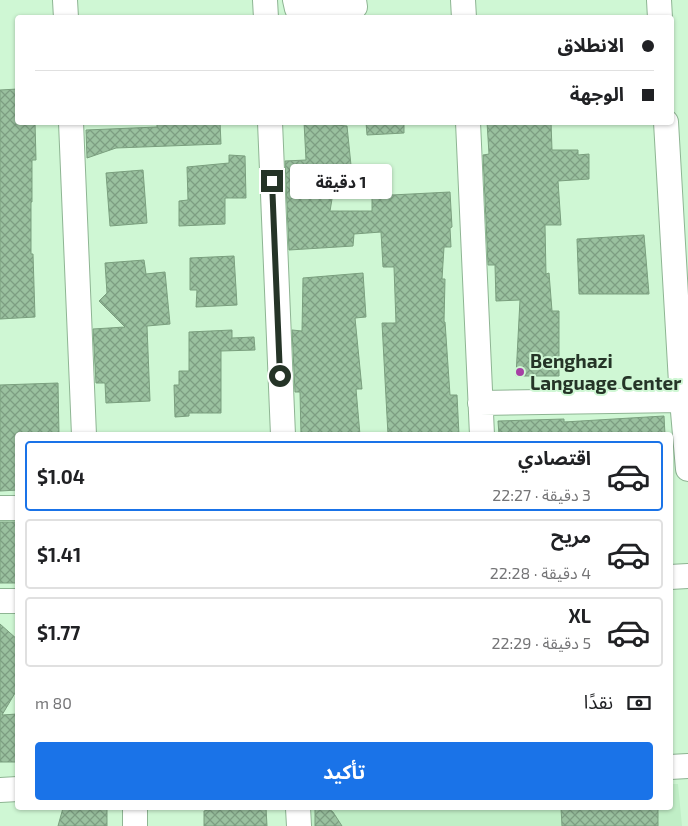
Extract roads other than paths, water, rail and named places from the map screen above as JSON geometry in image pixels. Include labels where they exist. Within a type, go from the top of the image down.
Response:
[{"type":"street","points":[[65,0],[66,15]]},
{"type":"street","points":[[265,0],[266,15]]},
{"type":"street","points":[[295,0],[296,9],[354,8],[354,0]]},
{"type":"street","points":[[463,0],[464,15]]},
{"type":"street","points":[[659,0],[660,15]]},
{"type":"street","points":[[70,125],[84,432]]},
{"type":"street","points":[[270,125],[283,432]]},
{"type":"street","points":[[468,125],[482,432]]},
{"type":"street","points":[[666,125],[682,400],[688,469]]},
{"type":"street","points":[[480,403],[682,400]]},
{"type":"street","points":[[0,508],[15,508]]},
{"type":"street","points":[[673,577],[688,576]]},
{"type":"street","points":[[0,601],[15,601]]},
{"type":"street","points":[[673,767],[688,766]]},
{"type":"street","points":[[0,790],[15,789]]},
{"type":"street","points":[[135,810],[135,826]]},
{"type":"street","points":[[298,810],[299,826]]},
{"type":"place","name":"Benghazi Language Center","points":[[520,372]]}]
